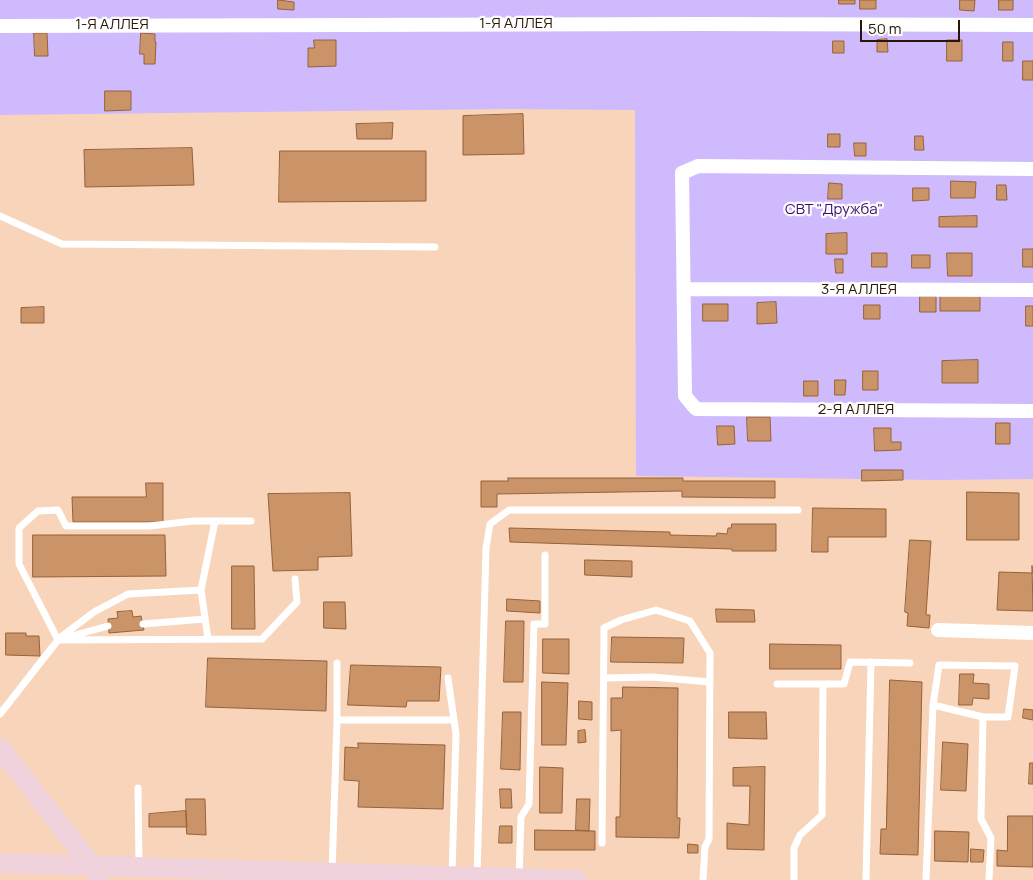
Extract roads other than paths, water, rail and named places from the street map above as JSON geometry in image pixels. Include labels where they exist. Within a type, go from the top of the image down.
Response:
[{"type":"main road","points":[[0,748],[98,874]]},
{"type":"main road","points":[[0,863],[98,874],[139,868],[367,877],[477,877],[577,880]]},
{"type":"street","name":"1-Я АЛЛЕЯ","points":[[0,26],[1033,25]]},
{"type":"street","points":[[685,289],[682,172],[698,166],[1033,169]]},
{"type":"street","name":"3-Я АЛЛЕЯ","points":[[685,289],[1033,290]]},
{"type":"street","name":"2-Я АЛЛЕЯ","points":[[685,289],[685,396],[696,409],[1033,411]]},
{"type":"street","points":[[938,630],[1033,634]]},
{"type":"lane","points":[[0,216],[62,244],[435,248]]},
{"type":"lane","points":[[58,640],[19,564],[19,528],[38,511],[58,510],[66,526],[149,526],[194,521],[251,521]]},
{"type":"lane","points":[[477,877],[486,548],[490,524],[509,510],[798,510]]},
{"type":"lane","points":[[208,639],[201,590],[215,521]]},
{"type":"lane","points":[[518,878],[521,817],[529,804],[534,624],[545,624],[545,555]]},
{"type":"lane","points":[[58,640],[262,639],[297,602],[295,579]]},
{"type":"lane","points":[[0,714],[58,640],[94,612],[128,594],[201,590]]},
{"type":"lane","points":[[602,844],[604,628],[621,620],[656,610],[690,621],[710,653],[709,839],[705,847],[703,880]]},
{"type":"lane","points":[[142,624],[205,619]]},
{"type":"lane","points":[[58,640],[108,626]]},
{"type":"lane","points":[[325,875],[337,720],[337,662]]},
{"type":"lane","points":[[777,684],[844,684],[850,662],[910,663]]},
{"type":"lane","points":[[866,880],[871,662]]},
{"type":"lane","points":[[926,880],[933,705],[939,665],[1015,666],[1008,717],[983,716],[933,705]]},
{"type":"lane","points":[[604,678],[652,677],[710,682]]},
{"type":"lane","points":[[448,678],[456,734],[452,877]]},
{"type":"lane","points":[[794,880],[794,848],[800,836],[822,815],[823,684]]},
{"type":"lane","points":[[983,716],[981,819],[991,838],[989,880]]},
{"type":"lane","points":[[337,720],[454,720]]},
{"type":"lane","points":[[138,788],[139,868]]},
{"type":"park label","name":"СВТ \"Дружба\"","points":[[834,210]]}]
